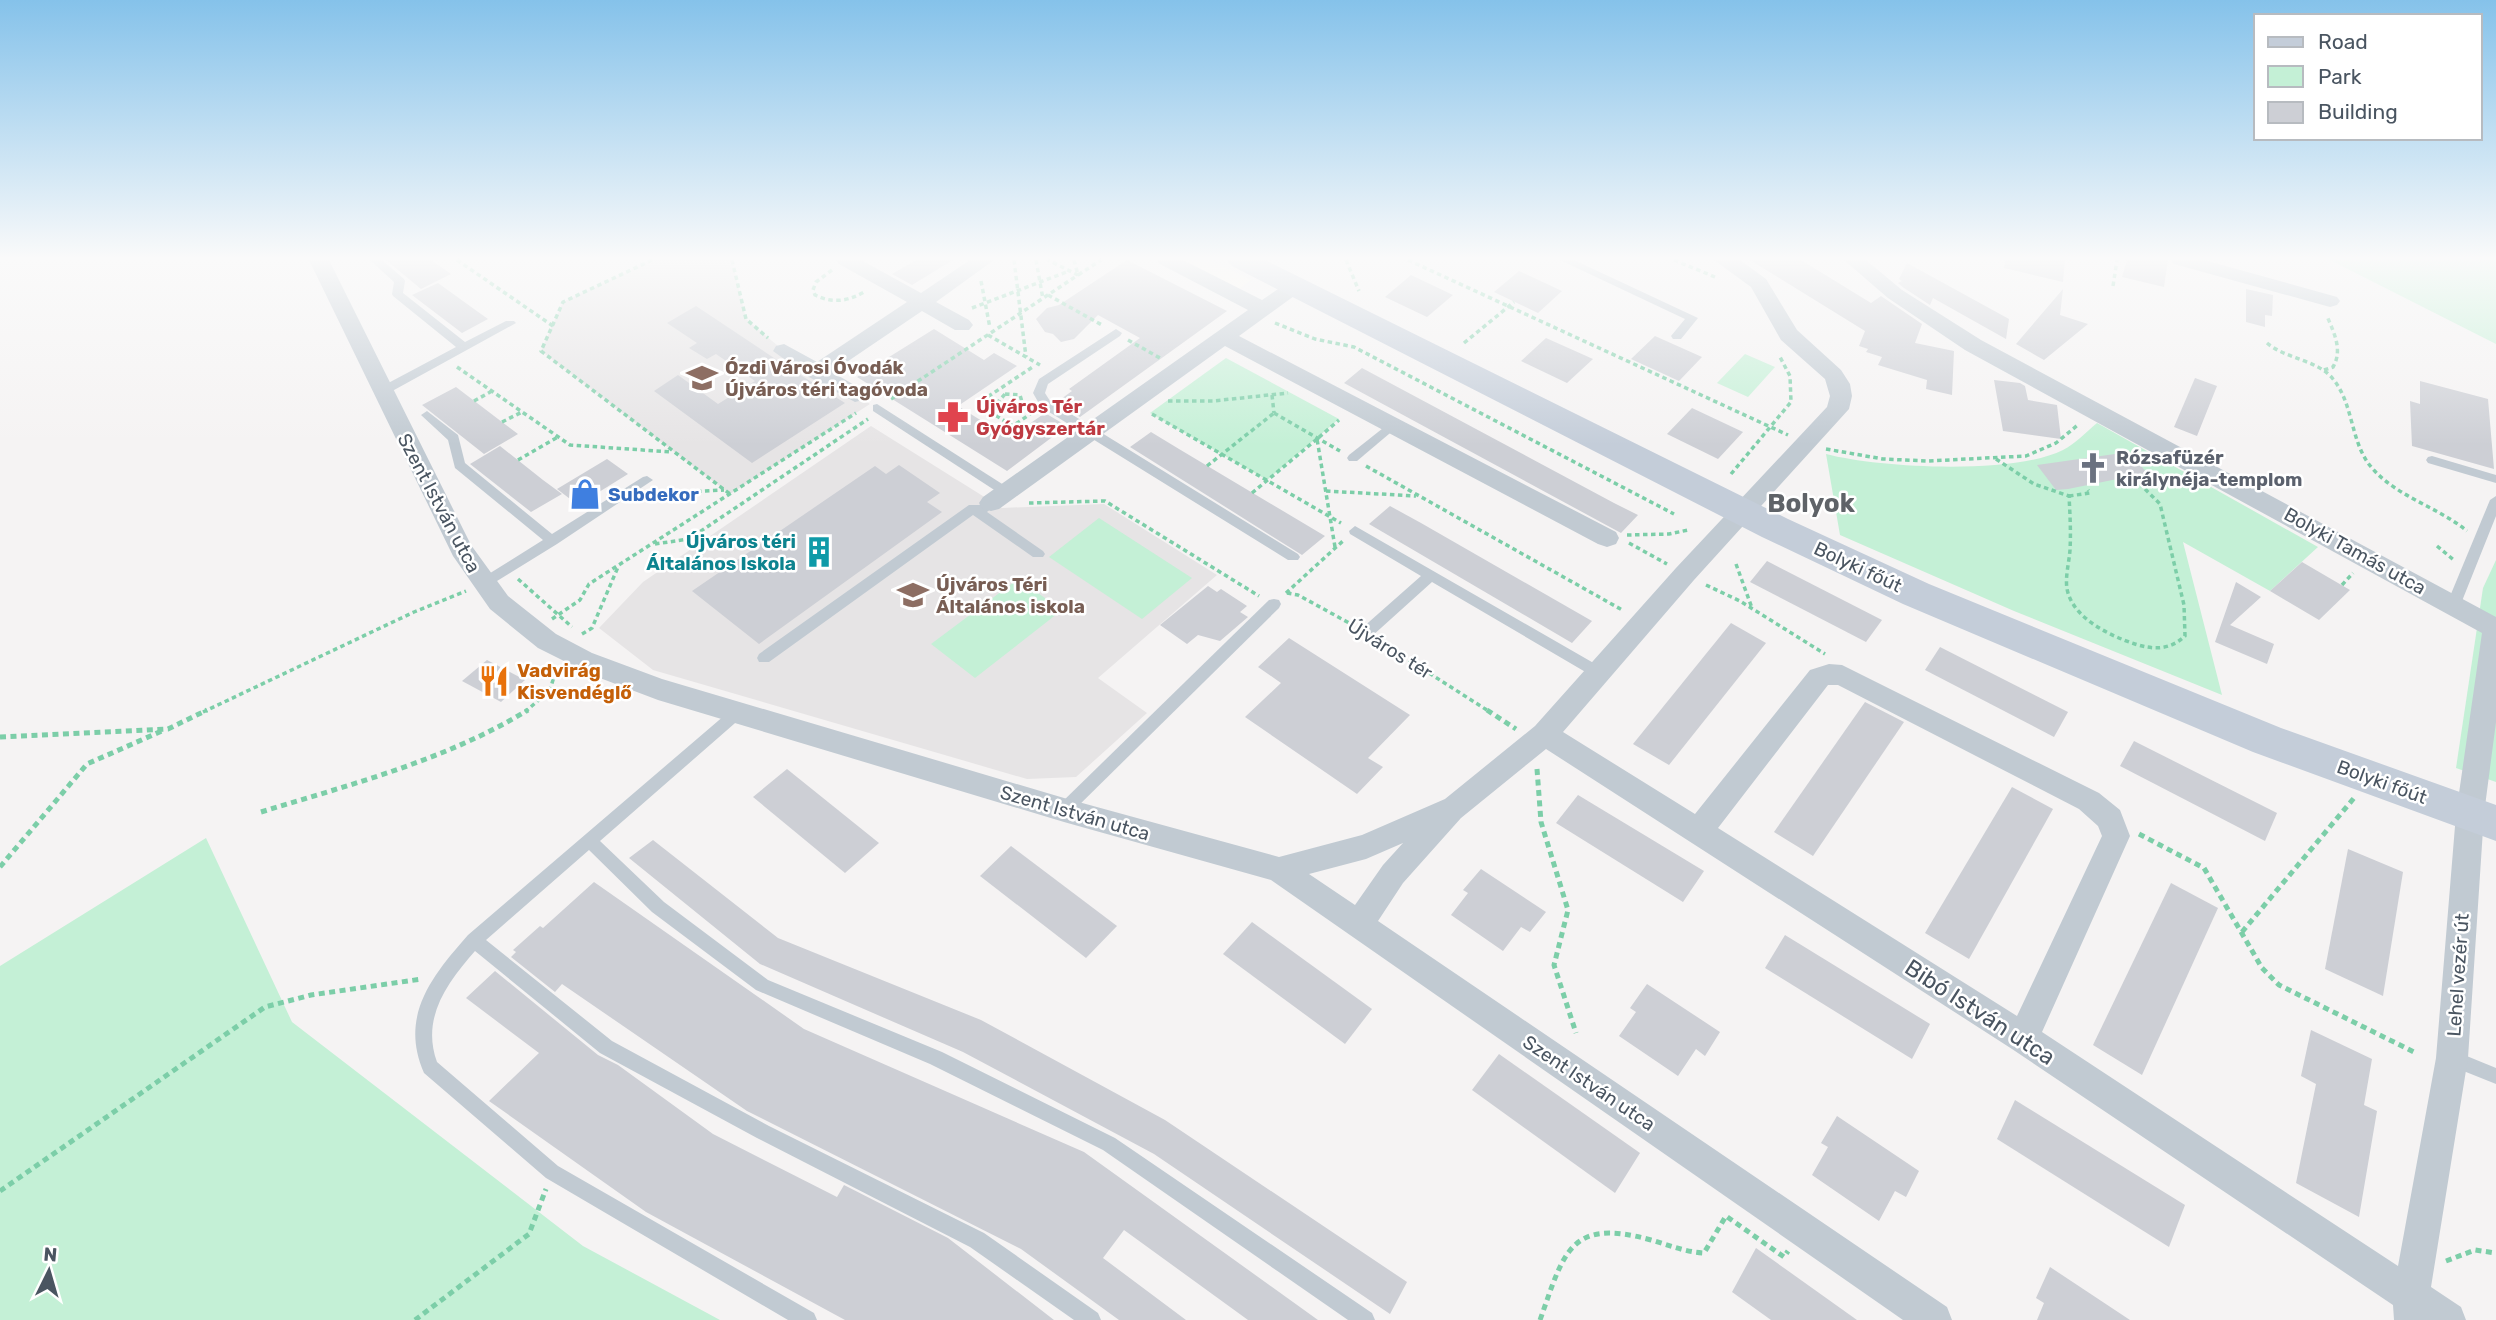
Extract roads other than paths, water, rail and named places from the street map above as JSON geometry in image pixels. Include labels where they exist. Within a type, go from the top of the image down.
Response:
[{"type":"main road","name":"Bolyki főút","points":[[1363,322],[1744,512],[1916,594],[2267,740],[2483,819]]},
{"type":"street","name":"Szent István utca","points":[[348,322],[468,563],[516,620],[534,632],[629,679],[1064,810],[1279,870],[1934,1320]]},
{"type":"street","points":[[817,372],[892,322]]},
{"type":"street","points":[[992,503],[1224,337],[1256,322]]},
{"type":"street","points":[[1359,925],[1393,874],[1455,808],[1599,673],[1685,574],[1838,409],[1841,388],[1835,376],[1789,335],[1782,322]]},
{"type":"street","name":"Bolyki Tamás utca","points":[[1936,322],[2496,629]]},
{"type":"street","points":[[1224,337],[1609,536]]},
{"type":"street","points":[[784,351],[857,403]]},
{"type":"street","name":"Lehel vezér út","points":[[2411,1308],[2452,1058],[2483,819],[2496,629]]},
{"type":"street","points":[[1697,833],[1819,677],[1829,674],[1842,675],[2089,802],[2110,819],[2116,836],[2023,1038]]},
{"type":"street","name":"Bibó István utca","points":[[1534,734],[2023,1038],[2411,1308],[2448,1320]]},
{"type":"street","points":[[1279,870],[1366,845],[1455,808]]},
{"type":"lane","points":[[432,322],[465,348]]},
{"type":"lane","points":[[1677,336],[1689,322]]},
{"type":"lane","points":[[382,392],[510,323]]},
{"type":"lane","points":[[1116,333],[1043,382],[1039,393],[1045,404],[1293,557]]},
{"type":"lane","points":[[879,409],[992,503],[1038,554]]},
{"type":"lane","points":[[426,415],[453,438],[459,465],[552,541]]},
{"type":"lane","points":[[1353,458],[1392,425]]},
{"type":"lane","points":[[2432,460],[2496,479]]},
{"type":"lane","points":[[484,584],[647,480]]},
{"type":"lane","points":[[2454,606],[2496,500]]},
{"type":"lane","points":[[764,658],[974,508],[992,503]]},
{"type":"lane","points":[[1355,531],[1599,673]]},
{"type":"lane","points":[[1366,633],[1431,575]]},
{"type":"lane","points":[[1064,810],[1274,598]]},
{"type":"lane","points":[[737,713],[474,940],[442,976],[426,1010],[422,1053],[430,1067],[552,1172],[807,1320]]},
{"type":"lane","points":[[589,840],[658,907],[762,985],[936,1058],[1109,1144],[1365,1320]]},
{"type":"lane","points":[[474,940],[606,1047],[763,1132],[977,1240],[1091,1320]]},
{"type":"lane","points":[[2452,1058],[2496,1076]]},
{"type":"place","name":"Ózdi Városi Óvodák Újváros téri tagóvoda","points":[[702,378]]},
{"type":"place","name":"Újváros Tér Gyógyszertár","points":[[953,417]]},
{"type":"place","name":"Rózsafüzér királynéja-templom","points":[[2093,468]]},
{"type":"place","name":"Subdekor","points":[[585,494]]},
{"type":"place","name":"Újváros téri Általános Iskola","points":[[819,552]]},
{"type":"place","name":"Újváros Téri Általános iskola","points":[[913,595]]},
{"type":"place","name":"Vadvirág Kisvendéglő","points":[[494,681]]},
{"type":"district","name":"Bolyok","points":[[1811,503]]}]
